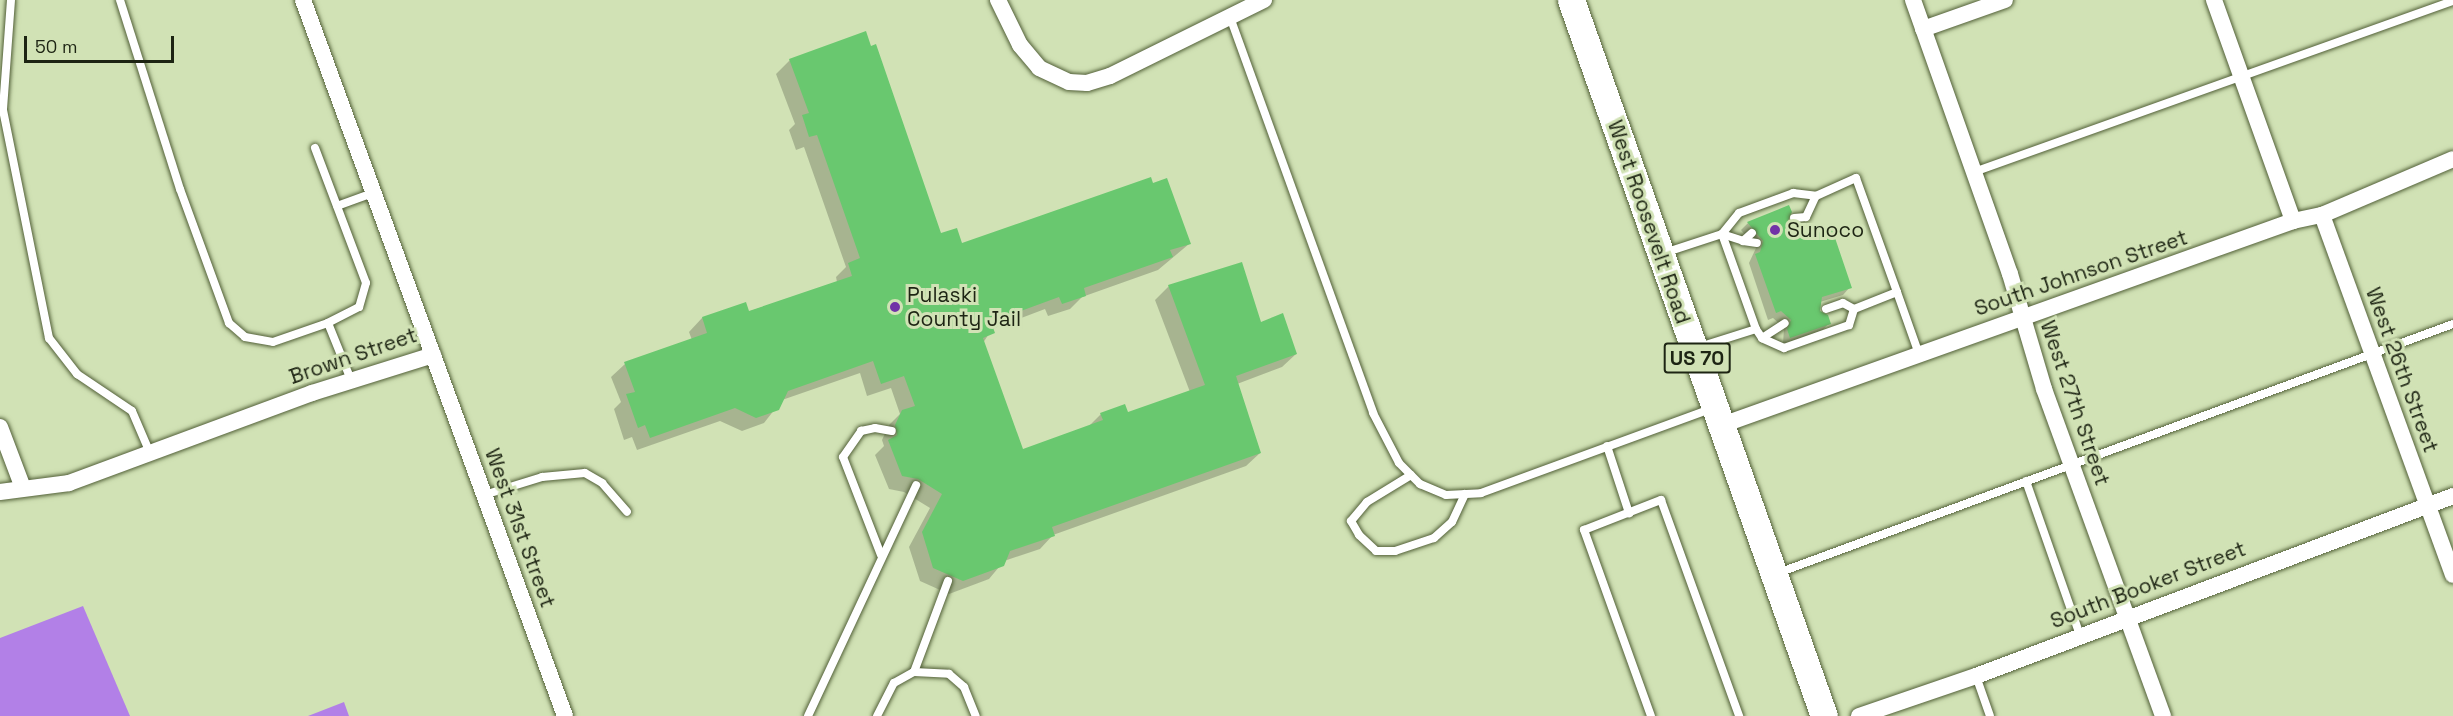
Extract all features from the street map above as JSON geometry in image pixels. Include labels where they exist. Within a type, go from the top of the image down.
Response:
[{"type":"main road","name":"West Roosevelt Road","points":[[1571,0],[1824,716]]},
{"type":"street","name":"Brown Street","points":[[0,492],[69,483],[351,380],[433,355],[303,0]]},
{"type":"street","points":[[998,0],[1025,54],[1039,68],[1069,82],[1088,83],[1110,76],[1264,0]]},
{"type":"street","name":"West 27th Street","points":[[1913,0],[1974,172],[2071,465],[2163,716]]},
{"type":"street","points":[[1923,29],[2005,0]]},
{"type":"street","points":[[2214,0],[2293,221]]},
{"type":"street","name":"South Johnson Street","points":[[1718,416],[1919,354],[2293,221],[2322,215],[2453,159]]},
{"type":"street","name":"West 26th Street","points":[[2322,215],[2453,575]]},
{"type":"street","name":"West 31st Street","points":[[433,355],[565,716]]},
{"type":"street","points":[[0,427],[23,488]]},
{"type":"street","name":"South Booker Street","points":[[1859,716],[1976,676],[2127,617],[2453,496]]},
{"type":"lane","points":[[11,0],[3,110],[49,338],[77,374],[132,411],[150,453]]},
{"type":"lane","points":[[120,0],[180,189],[229,323],[245,337],[273,342],[328,323],[359,308],[365,294],[366,282],[315,148]]},
{"type":"lane","points":[[1974,172],[2453,1]]},
{"type":"lane","points":[[1230,17],[1373,413],[1399,463],[1420,484],[1446,495],[1481,493],[1607,446],[1718,416]]},
{"type":"lane","points":[[1660,254],[1722,234],[1739,213],[1792,193],[1816,196],[1856,178],[1919,354]]},
{"type":"lane","points":[[337,206],[373,193]]},
{"type":"lane","points":[[1798,227],[1806,217],[1816,196]]},
{"type":"lane","points":[[1794,218],[1806,217]]},
{"type":"lane","points":[[1743,241],[1752,233]]},
{"type":"lane","points":[[1722,234],[1756,243]]},
{"type":"lane","points":[[1722,234],[1756,329],[1762,338],[1784,348],[1849,324],[1854,309],[1897,292]]},
{"type":"lane","points":[[1826,309],[1843,303],[1854,309]]},
{"type":"lane","points":[[328,323],[351,380]]},
{"type":"lane","points":[[1762,338],[1785,323]]},
{"type":"lane","points":[[1773,575],[2453,324]]},
{"type":"lane","points":[[1694,349],[1756,329]]},
{"type":"lane","points":[[882,555],[843,457],[861,431],[875,428],[892,431]]},
{"type":"lane","points":[[1607,446],[1629,513]]},
{"type":"lane","points":[[484,495],[542,477],[585,472],[602,483],[627,512]]},
{"type":"lane","points":[[1411,475],[1367,502],[1351,520],[1359,535],[1376,551],[1395,550],[1434,538],[1452,522],[1465,494]]},
{"type":"lane","points":[[2026,481],[2080,635]]},
{"type":"lane","points":[[808,716],[916,485]]},
{"type":"lane","points":[[1651,716],[1584,530],[1661,500],[1739,716]]},
{"type":"lane","points":[[914,672],[948,581]]},
{"type":"lane","points":[[877,716],[894,683],[914,672],[950,674],[964,687],[975,716]]},
{"type":"lane","points":[[1976,676],[1990,716]]},
{"type":"shaded area","points":[[83,606],[130,716],[0,716],[0,638]]},
{"type":"shaded area","points":[[344,702],[349,716],[308,716]]},
{"type":"building","name":"Pulaski County Jail","points":[[866,31],[871,46],[876,44],[941,233],[957,228],[962,243],[1151,177],[1153,183],[1167,178],[1191,244],[1170,250],[1173,257],[1084,288],[1086,296],[1062,304],[1059,297],[991,322],[995,333],[983,338],[1023,449],[1103,420],[1100,413],[1125,404],[1128,412],[1205,385],[1168,285],[1242,262],[1261,322],[1283,313],[1297,354],[1236,376],[1261,453],[1052,527],[1055,536],[1010,551],[1004,566],[963,581],[933,568],[922,532],[942,494],[918,479],[902,476],[888,440],[897,435],[895,425],[902,410],[915,406],[904,376],[881,384],[873,361],[788,391],[779,410],[756,418],[735,408],[650,438],[645,425],[638,428],[626,394],[635,392],[624,362],[707,333],[702,317],[746,302],[749,311],[852,276],[848,263],[860,258],[817,135],[809,137],[802,115],[809,113],[789,59]]},
{"type":"building","points":[[1789,205],[1792,212],[1788,221],[1797,224],[1802,237],[1832,229],[1852,288],[1822,297],[1820,311],[1828,315],[1831,324],[1790,338],[1787,329],[1791,320],[1781,311],[1776,313],[1755,254],[1760,252],[1763,241],[1747,222]]},
{"type":"place","name":"Sunoco","points":[[1775,230]]},
{"type":"place","name":"Pulaski County Jail","points":[[895,307]]}]
